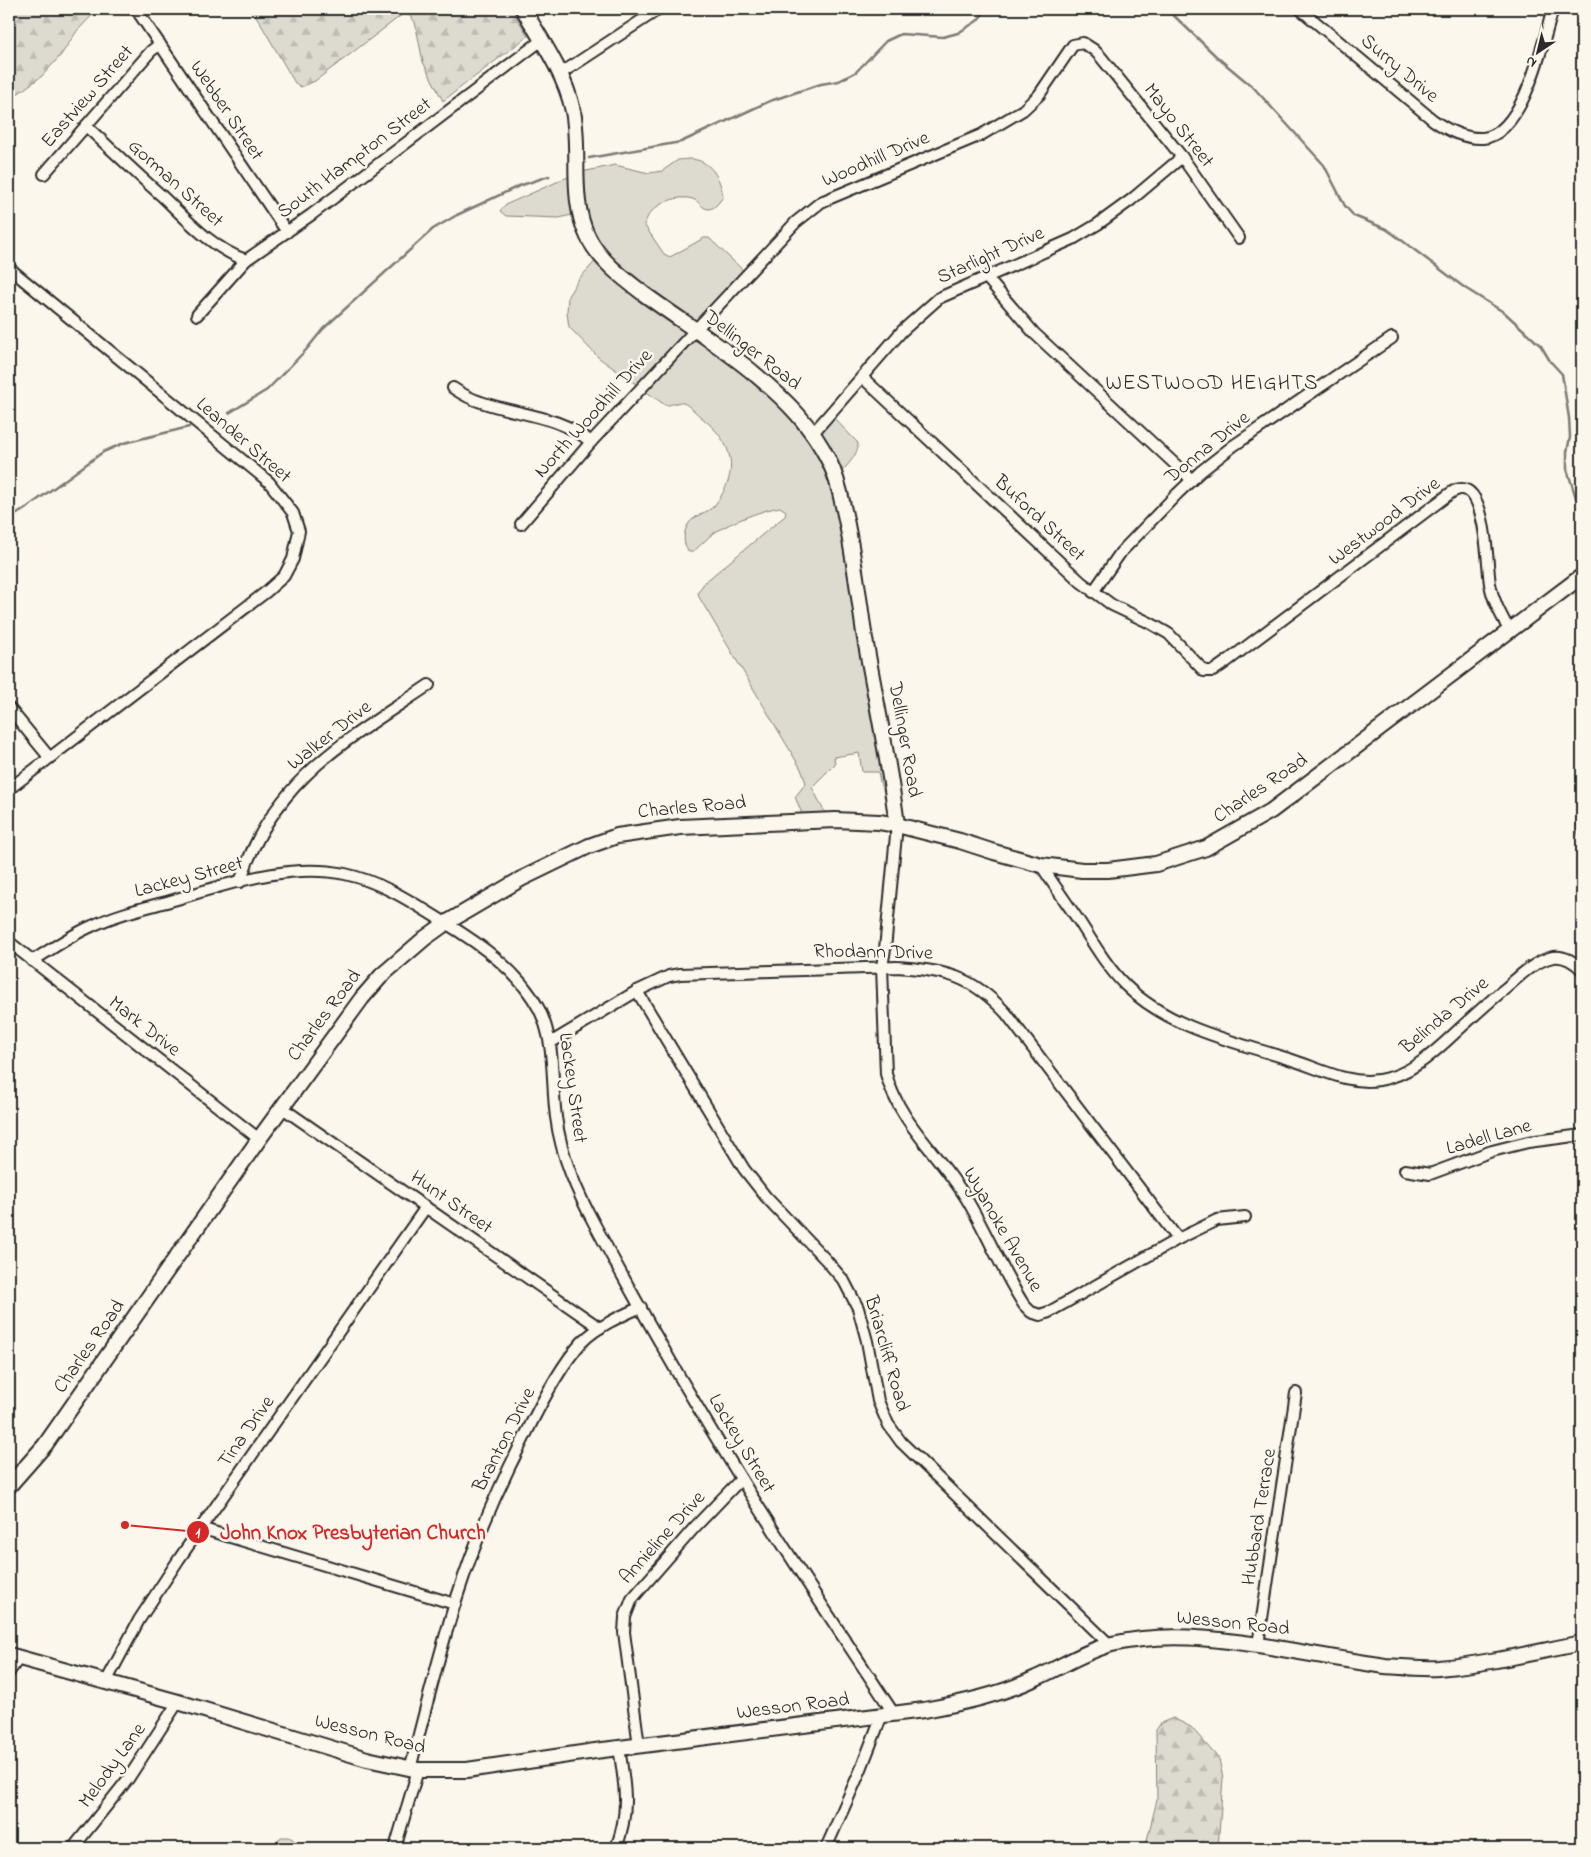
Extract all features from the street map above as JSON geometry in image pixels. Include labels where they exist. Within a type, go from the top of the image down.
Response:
[{"type":"street","name":"Webber Street","points":[[136,9],[287,232]]},
{"type":"street","name":"Dellinger Road","points":[[523,9],[560,74],[573,112],[577,186],[581,219],[588,238],[600,256],[623,277],[753,372],[774,390],[798,414],[813,433],[830,462],[836,478],[847,525],[892,785],[897,825]]},
{"type":"street","points":[[560,74],[659,9]]},
{"type":"street","name":"Surry Drive","points":[[1300,9],[1433,120],[1456,133],[1484,138],[1506,126],[1515,114],[1537,63],[1553,9]]},
{"type":"street","name":"South Hampton Street","points":[[197,315],[246,260],[287,232],[542,40]]},
{"type":"street","name":"Mayo Street","points":[[1083,43],[1100,56],[1182,157],[1239,238]]},
{"type":"street","name":"Woodhill Drive","points":[[694,330],[796,222],[821,202],[981,135],[1022,110],[1039,95],[1073,45],[1083,43]]},
{"type":"street","name":"Eastview Street","points":[[44,174],[151,51],[160,44]]},
{"type":"street","name":"Gorman Street","points":[[86,126],[198,230],[220,247],[246,260]]},
{"type":"street","name":"Starlight Drive","points":[[813,433],[902,331],[939,298],[1073,239],[1098,224],[1131,200],[1182,157]]},
{"type":"street","name":"Leander Street","points":[[9,268],[269,482],[293,513],[299,531],[293,560],[284,576],[266,592],[9,789]]},
{"type":"street","points":[[986,277],[1034,333],[1192,480]]},
{"type":"street","name":"North Woodhill Drive","points":[[521,524],[590,442],[694,330]]},
{"type":"street","name":"Donna Drive","points":[[1093,592],[1121,552],[1192,480],[1233,446],[1392,338]]},
{"type":"street","name":"Buford Street","points":[[862,376],[1093,592],[1112,605],[1169,634],[1204,670]]},
{"type":"street","points":[[453,388],[481,403],[545,418],[569,427],[580,432],[590,442]]},
{"type":"street","name":"Westwood Drive","points":[[1204,670],[1213,671],[1226,662],[1444,498],[1455,490],[1462,488],[1474,497],[1478,506],[1487,547],[1489,575],[1494,599],[1509,630]]},
{"type":"street","name":"Charles Road","points":[[9,1486],[46,1445],[258,1139],[338,1028],[382,975],[419,943],[446,923],[521,879],[589,846],[617,836],[680,827],[838,820],[897,825],[1041,865],[1082,870],[1138,867],[1186,855],[1223,840],[1271,812],[1582,576]]},
{"type":"street","name":"Walker Drive","points":[[240,882],[246,863],[272,813],[308,771],[368,726],[429,685]]},
{"type":"street","points":[[9,708],[49,757]]},
{"type":"street","name":"Wyanoke Avenue","points":[[897,825],[886,949],[882,967],[886,1074],[894,1098],[906,1119],[953,1178],[1016,1293],[1031,1312],[1040,1315],[1049,1312],[1178,1238],[1217,1220],[1245,1217]]},
{"type":"street","name":"Belinda Drive","points":[[1041,865],[1108,964],[1124,984],[1137,995],[1167,1015],[1188,1025],[1238,1044],[1291,1059],[1351,1080],[1367,1082],[1390,1078],[1412,1068],[1425,1059],[1512,982],[1532,967],[1546,960],[1563,957],[1572,961],[1582,970]]},
{"type":"street","name":"Lackey Street","points":[[32,961],[74,935],[101,922],[240,882],[296,871],[320,870],[347,874],[396,892],[464,933],[492,955],[530,993],[541,1012],[550,1043],[556,1114],[565,1156],[594,1224],[741,1479],[888,1715]]},
{"type":"street","name":"Mark Drive","points":[[9,942],[258,1139]]},
{"type":"street","name":"Rhodann Drive","points":[[550,1043],[637,992],[669,976],[680,974],[882,967],[919,968],[946,973],[972,983],[993,1000],[1018,1028],[1178,1238]]},
{"type":"street","name":"Briarcliff Road","points":[[637,992],[744,1169],[766,1197],[844,1281],[858,1308],[867,1341],[878,1401],[888,1424],[901,1442],[1110,1645]]},
{"type":"street","name":"Hunt Street","points":[[281,1107],[600,1328]]},
{"type":"street","name":"Ladell Lane","points":[[1405,1170],[1430,1174],[1492,1151],[1528,1142],[1582,1135]]},
{"type":"street","name":"Tina Drive","points":[[106,1682],[139,1620],[200,1528],[426,1207]]},
{"type":"street","name":"Branton Drive","points":[[395,1848],[455,1604],[489,1510],[531,1423],[569,1359],[582,1342],[600,1328],[641,1307]]},
{"type":"street","name":"Hubbard Terrace","points":[[1258,1645],[1296,1393]]},
{"type":"street","name":"Annieline Drive","points":[[639,1746],[624,1632],[626,1610],[632,1599],[694,1528],[741,1479]]},
{"type":"street","points":[[200,1528],[455,1604]]},
{"type":"street","name":"Wesson Road","points":[[14,1656],[178,1702],[367,1759],[414,1769],[467,1770],[619,1748],[888,1715],[960,1703],[1005,1691],[1086,1653],[1110,1645],[1144,1638],[1169,1636],[1198,1637],[1385,1666],[1436,1668],[1496,1660],[1582,1643]]},
{"type":"street","points":[[9,1672],[14,1656]]},
{"type":"street","name":"Melody Lane","points":[[73,1848],[128,1779],[178,1702]]},
{"type":"street","points":[[826,1848],[861,1769],[888,1715]]},
{"type":"street","points":[[616,1848],[624,1825],[626,1800],[619,1748]]},
{"type":"green space","points":[[9,9],[98,9],[77,31],[61,55],[42,76],[9,100]]},
{"type":"green space","points":[[252,9],[512,9],[528,36],[443,101],[423,62],[415,22],[409,15],[403,14],[315,81],[301,87],[295,83]]},
{"type":"green space","points":[[689,159],[703,162],[713,171],[720,183],[723,197],[715,207],[710,209],[688,198],[672,200],[656,207],[646,219],[645,226],[664,254],[670,257],[704,238],[709,238],[747,274],[694,329],[813,433],[830,414],[858,443],[854,457],[836,478],[893,785],[881,786],[878,772],[862,772],[859,753],[834,757],[835,764],[812,787],[824,811],[829,814],[802,821],[801,811],[795,797],[806,783],[801,769],[699,597],[698,592],[705,582],[785,516],[786,511],[780,507],[744,518],[717,531],[693,552],[689,552],[684,541],[687,526],[694,518],[714,506],[723,493],[728,481],[730,458],[721,437],[690,407],[680,403],[665,405],[599,358],[569,327],[567,313],[568,296],[578,280],[600,256],[580,213],[559,218],[506,216],[500,211],[505,205],[577,173],[615,165],[649,173],[662,171],[678,160]]},
{"type":"green space","points":[[1173,1718],[1191,1727],[1219,1759],[1223,1778],[1218,1848],[1145,1848],[1157,1800],[1156,1730],[1161,1723]]},
{"type":"green space","points":[[281,1837],[289,1837],[306,1848],[272,1848]]},
{"type":"waterway","points":[[589,158],[681,142],[770,101],[821,84],[839,81],[856,72],[886,41],[901,34],[943,37],[958,33],[977,21],[987,9]]},
{"type":"waterway","points":[[1167,9],[1218,58],[1254,88],[1324,165],[1345,206],[1354,216],[1386,229],[1465,288],[1505,313],[1541,346],[1550,361],[1562,374],[1569,418],[1570,437],[1567,452],[1567,469],[1576,498]]},
{"type":"waterway","points":[[229,413],[267,390],[306,350],[323,329],[433,229],[457,215],[519,186],[549,176]]},
{"type":"waterway","points":[[9,519],[103,452],[124,443],[189,427]]},
{"type":"waterway","points":[[1582,785],[1577,815],[1579,838],[1582,845]]},
{"type":"place","name":"John Knox Presbyterian Church","points":[[125,1525]]},
{"type":"district","name":"WESTWOOD HEIGHTS","points":[[1212,384]]}]
